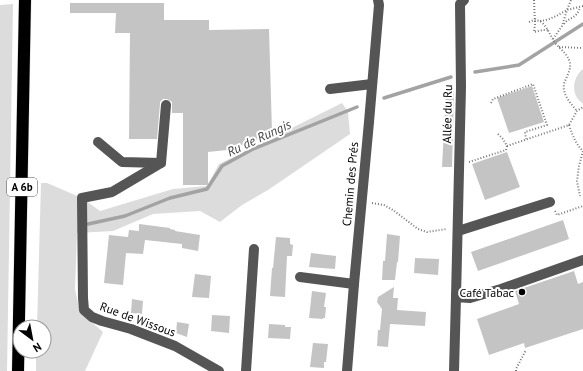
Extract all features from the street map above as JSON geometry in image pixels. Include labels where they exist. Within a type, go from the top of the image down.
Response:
[{"type":"highway","name":"A 6b","points":[[18,371],[25,2]]},
{"type":"street","name":"Chemin des Prés","points":[[347,371],[379,5],[378,0]]},
{"type":"street","name":"Allée du Ru","points":[[454,371],[461,87],[460,4],[464,0]]},
{"type":"street","points":[[330,89],[372,84]]},
{"type":"street","points":[[98,142],[122,162],[161,163],[166,105]]},
{"type":"street","name":"Rue de Wissous","points":[[161,163],[112,192],[82,198],[84,310],[92,317],[102,321],[131,329],[175,346],[219,371]]},
{"type":"street","points":[[458,230],[550,202]]},
{"type":"street","points":[[246,371],[254,249]]},
{"type":"street","points":[[456,297],[470,298],[583,260]]},
{"type":"street","points":[[300,277],[354,284]]},
{"type":"path","points":[[533,0],[535,12],[534,32],[548,30]]},
{"type":"path","points":[[562,26],[571,0]]},
{"type":"path","points":[[529,22],[534,20],[540,21],[551,19],[567,10],[582,7]]},
{"type":"path","points":[[553,39],[566,21],[576,15],[582,7]]},
{"type":"path","points":[[540,21],[546,26],[556,45],[565,53],[570,63],[569,73],[564,85],[566,95],[577,111]]},
{"type":"path","points":[[559,47],[583,48]]},
{"type":"path","points":[[491,103],[493,99],[533,84],[547,125],[525,132],[526,139]]},
{"type":"path","points":[[459,174],[468,169],[469,162],[506,150],[507,146],[569,125],[577,111],[583,107]]},
{"type":"path","points":[[569,125],[573,138],[583,151],[577,181],[580,196]]},
{"type":"path","points":[[498,134],[507,146]]},
{"type":"path","points":[[362,199],[374,204],[384,205],[418,229],[427,232],[458,230]]},
{"type":"path","points":[[550,202],[557,215],[583,206]]},
{"type":"path","points":[[516,371],[516,368],[526,350]]},
{"type":"shaded area","points":[[13,4],[7,371],[0,371],[0,5]]},
{"type":"shaded area","points":[[583,69],[583,104],[576,95],[574,83],[577,75]]},
{"type":"shaded area","points":[[342,103],[348,112],[350,134],[268,190],[242,205],[220,222],[200,211],[153,214],[113,231],[77,233],[75,289],[80,312],[103,332],[85,371],[36,371],[36,359],[52,359],[52,319],[37,319],[41,183],[47,183],[82,198],[100,211],[173,189],[207,186],[219,164]]},
{"type":"building","points":[[70,3],[164,3],[164,20],[209,20],[209,30],[269,29],[272,132],[265,137],[227,150],[208,152],[208,185],[183,185],[183,113],[172,113],[172,102],[167,99],[163,99],[160,102],[157,139],[129,139],[130,33],[115,33],[116,13],[70,13]]},
{"type":"building","points":[[532,86],[544,122],[509,133],[497,98]]},
{"type":"building","points":[[446,91],[454,91],[452,167],[442,167]]},
{"type":"building","points":[[507,152],[520,187],[485,200],[472,164]]},
{"type":"building","points":[[563,220],[569,239],[478,271],[471,252]]},
{"type":"building","points":[[139,224],[170,228],[175,231],[200,235],[198,251],[182,248],[182,244],[145,240],[143,254],[126,253],[123,285],[104,283],[109,235],[128,237],[129,230],[139,231]]},
{"type":"building","points":[[387,234],[400,236],[395,280],[382,280]]},
{"type":"building","points":[[276,237],[290,238],[290,244],[293,245],[292,256],[287,256],[285,297],[270,296]]},
{"type":"building","points":[[311,253],[336,256],[335,269],[309,267]]},
{"type":"building","points":[[415,258],[439,259],[438,275],[414,273]]},
{"type":"building","points":[[574,271],[578,284],[583,282],[583,329],[525,348],[524,343],[489,355],[477,319],[519,304],[515,291]]},
{"type":"building","points":[[195,274],[211,276],[209,298],[192,297]]},
{"type":"building","points":[[394,287],[393,298],[398,298],[397,310],[426,312],[425,326],[390,324],[388,347],[377,346],[382,309],[377,302],[378,297]]},
{"type":"building","points":[[312,291],[326,293],[324,307],[326,307],[325,318],[323,319],[309,318]]},
{"type":"building","points":[[132,299],[143,301],[142,314],[131,313]]},
{"type":"building","points":[[212,315],[230,316],[229,333],[211,331]]},
{"type":"building","points":[[177,322],[189,324],[187,337],[176,333]]},
{"type":"building","points":[[269,324],[291,327],[290,339],[268,338]]},
{"type":"building","points":[[313,343],[328,344],[324,368],[310,367]]},
{"type":"waterway","name":"Ru de Rungis","points":[[475,72],[519,65],[583,24]]},
{"type":"waterway","name":"Ru de Rungis","points":[[384,98],[451,77]]},
{"type":"waterway","name":"Ru de Rungis","points":[[88,224],[125,216],[170,198],[207,189],[222,166],[253,149],[357,107]]},
{"type":"place","name":"Café Tabac","points":[[522,292]]}]
